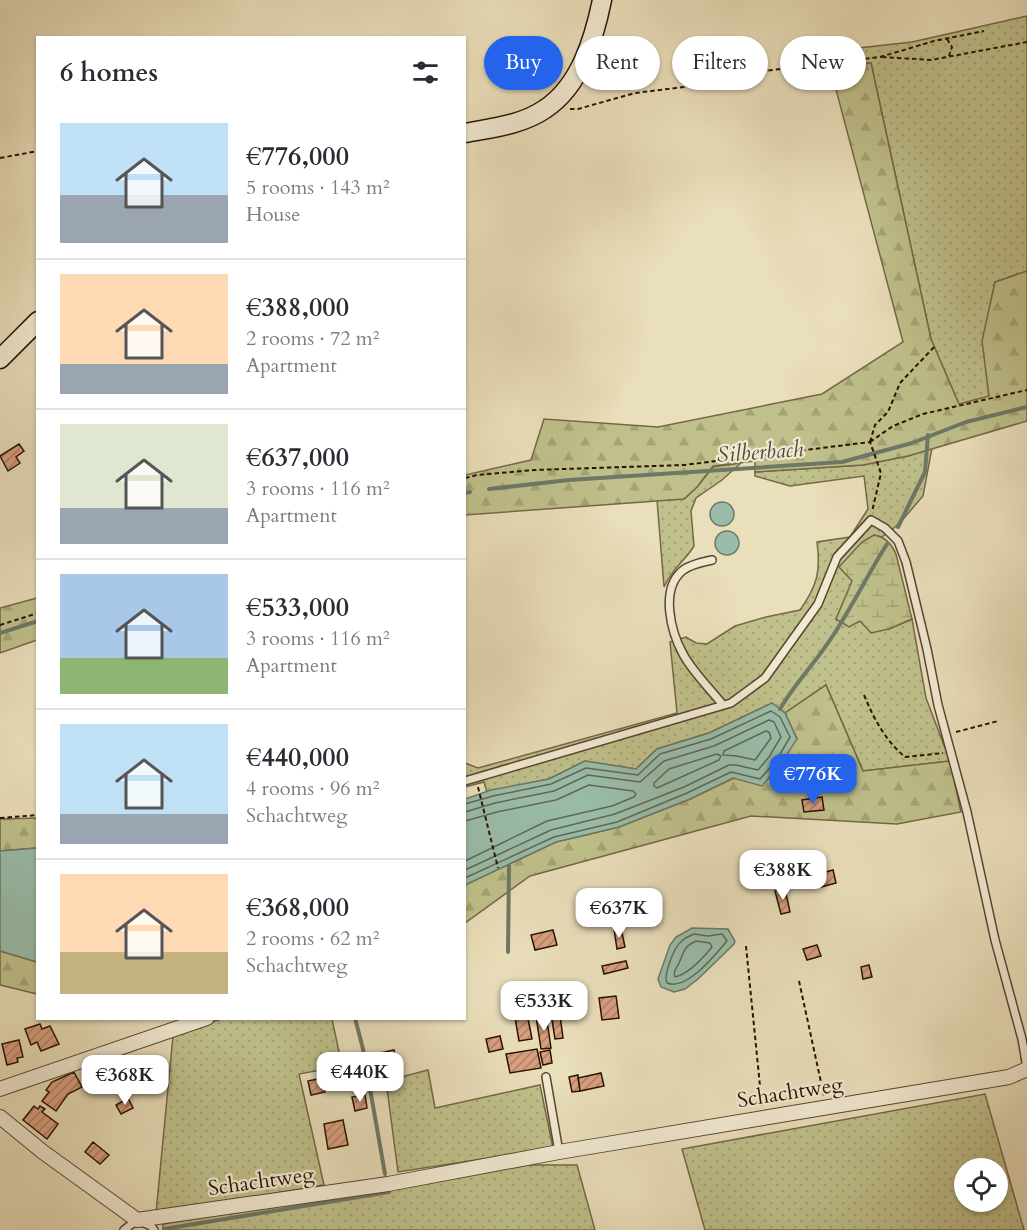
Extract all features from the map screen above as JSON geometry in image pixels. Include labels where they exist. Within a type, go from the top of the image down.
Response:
[{"type":"street","points":[[466,133],[517,122],[544,110],[554,102],[570,84],[579,69],[593,35],[602,0]]},
{"type":"street","points":[[0,359],[36,323]]},
{"type":"street","points":[[0,1089],[201,1020]]},
{"type":"street","name":"Schachtweg","points":[[137,1220],[388,1184],[559,1152],[1009,1077],[1027,1068]]},
{"type":"street","points":[[0,1117],[137,1220]]},
{"type":"lane","points":[[466,781],[731,703],[765,678],[818,604],[837,557],[871,520],[885,528],[898,541],[906,562],[938,705],[952,752],[995,940],[1022,1039],[1027,1068]]},
{"type":"lane","points":[[712,560],[683,570],[673,581],[669,595],[673,626],[683,656],[723,705]]},
{"type":"lane","points":[[546,1077],[559,1152]]},
{"type":"lane","points":[[124,1230],[137,1220],[151,1226],[154,1230]]},
{"type":"path","points":[[554,102],[562,109],[578,109],[635,93],[684,87],[756,72],[879,57],[984,31]]},
{"type":"path","points":[[947,39],[952,47],[949,56]]},
{"type":"path","points":[[879,57],[930,60],[1027,42]]},
{"type":"path","points":[[0,158],[36,151]]},
{"type":"path","points":[[871,520],[881,473],[870,442],[875,425],[888,412],[900,383],[936,345]]},
{"type":"path","points":[[466,478],[534,470],[684,465],[870,442],[893,426],[923,414],[1027,390]]},
{"type":"path","points":[[0,625],[36,614]]},
{"type":"path","points":[[864,695],[876,722],[893,747],[905,758],[952,752]]},
{"type":"path","points":[[947,735],[998,721]]},
{"type":"path","points":[[475,778],[498,868]]},
{"type":"path","points":[[0,818],[36,815]]},
{"type":"path","points":[[746,946],[763,1118]]},
{"type":"path","points":[[799,981],[827,1108]]},
{"type":"green space","points":[[1027,16],[1027,271],[995,282],[983,341],[989,397],[959,405],[931,339],[871,63],[866,63],[866,47],[912,42]]},
{"type":"green space","points":[[866,63],[871,63],[931,339],[959,404],[989,396],[982,341],[995,282],[1027,271],[1027,421],[908,456],[863,465],[755,472],[755,461],[713,466],[697,487],[684,499],[466,515],[466,475],[531,460],[544,419],[658,427],[822,394],[903,342],[836,90],[866,90]]},
{"type":"green space","points":[[932,448],[923,496],[899,524],[882,537],[874,535],[840,567],[853,581],[836,619],[860,620],[889,629],[912,619],[926,698],[950,761],[863,771],[826,685],[785,713],[772,703],[709,733],[657,749],[636,769],[585,761],[549,779],[487,792],[484,782],[466,787],[466,763],[478,768],[677,713],[670,642],[686,637],[696,643],[707,644],[735,626],[800,610],[814,586],[818,570],[817,542],[850,537],[868,509],[864,476],[790,486],[755,476],[755,472],[863,465],[908,456]]},
{"type":"green space","points":[[741,463],[696,498],[691,511],[694,546],[671,574],[664,587],[657,500],[684,499],[713,467]]},
{"type":"green space","points":[[874,535],[887,541],[896,554],[912,619],[889,629],[871,633],[860,621],[849,627],[836,619],[852,581],[839,567],[862,542]]},
{"type":"green space","points":[[36,598],[36,640],[0,653],[0,608]]},
{"type":"green space","points":[[826,685],[863,771],[950,761],[961,812],[897,824],[751,816],[530,876],[466,922],[466,885],[556,842],[619,827],[690,799],[734,778],[797,739],[785,713]]},
{"type":"green space","points":[[36,818],[36,848],[0,851],[0,819]]},
{"type":"green space","points":[[0,951],[36,962],[36,994],[0,985]]},
{"type":"green space","points":[[218,1020],[332,1020],[342,1066],[299,1074],[324,1185],[156,1213],[173,1036]]},
{"type":"green space","points":[[428,1070],[435,1108],[540,1085],[553,1148],[398,1172],[386,1081]]},
{"type":"green space","points":[[985,1094],[1003,1158],[954,1158],[954,1212],[1008,1212],[1008,1174],[1024,1230],[705,1230],[682,1149]]},
{"type":"green space","points":[[527,1165],[577,1165],[595,1230],[163,1230],[163,1224]]},
{"type":"water","points":[[722,502],[731,505],[734,514],[731,523],[722,526],[713,523],[710,514],[713,505]]},
{"type":"water","points":[[727,531],[736,534],[739,543],[736,552],[727,555],[718,552],[715,543],[718,534]]},
{"type":"water","points":[[772,703],[785,713],[797,739],[780,765],[762,786],[733,778],[690,799],[619,827],[556,842],[466,885],[466,799],[491,790],[549,779],[585,761],[636,769],[657,749],[709,733]]},
{"type":"water","points":[[36,848],[36,962],[0,951],[0,851]]},
{"type":"water","points":[[692,928],[728,929],[735,941],[734,944],[685,989],[674,992],[661,987],[658,979],[670,945],[676,937]]},
{"type":"building","points":[[19,444],[24,451],[16,457],[20,463],[8,471],[0,456]]},
{"type":"building","points":[[822,797],[824,810],[804,812],[802,800]]},
{"type":"building","points":[[833,870],[836,883],[821,887],[818,874]]},
{"type":"building","points":[[785,889],[790,912],[781,914],[775,891]]},
{"type":"building","points":[[621,928],[625,947],[617,949],[614,929]]},
{"type":"building","points":[[553,930],[557,945],[535,950],[531,935]]},
{"type":"building","points":[[817,945],[821,956],[807,960],[803,949]]},
{"type":"building","points":[[626,961],[628,968],[604,974],[602,966]]},
{"type":"building","points":[[869,965],[872,977],[863,979],[861,967]]},
{"type":"building","points":[[616,996],[619,1018],[602,1020],[599,998]]},
{"type":"building","points":[[524,998],[532,1039],[519,1041],[512,1000]]},
{"type":"building","points":[[558,1000],[563,1038],[555,1039],[549,1001]]},
{"type":"building","points":[[546,1014],[551,1048],[541,1049],[536,1016]]},
{"type":"building","points":[[40,1024],[42,1029],[50,1026],[59,1044],[41,1051],[37,1042],[31,1045],[25,1029]]},
{"type":"building","points":[[500,1036],[503,1049],[489,1052],[486,1039]]},
{"type":"building","points":[[19,1040],[23,1057],[17,1058],[18,1062],[7,1065],[2,1044]]},
{"type":"building","points":[[537,1049],[541,1068],[510,1073],[506,1054]]},
{"type":"building","points":[[394,1050],[397,1067],[390,1068],[389,1065],[377,1067],[375,1054]]},
{"type":"building","points":[[550,1050],[552,1063],[543,1065],[540,1052]]},
{"type":"building","points":[[74,1072],[82,1087],[68,1094],[56,1111],[42,1101],[49,1092],[46,1090],[52,1082]]},
{"type":"building","points":[[601,1073],[604,1086],[580,1091],[578,1078]]},
{"type":"building","points":[[578,1075],[580,1091],[572,1092],[569,1077]]},
{"type":"building","points":[[322,1078],[325,1092],[311,1095],[308,1081]]},
{"type":"building","points":[[365,1095],[367,1108],[355,1111],[352,1097]]},
{"type":"building","points":[[128,1098],[133,1108],[121,1114],[116,1105]]},
{"type":"building","points":[[34,1106],[38,1109],[40,1106],[45,1109],[42,1112],[58,1124],[47,1139],[23,1120]]},
{"type":"building","points":[[343,1120],[348,1145],[328,1149],[324,1124]]},
{"type":"building","points":[[93,1142],[109,1155],[100,1164],[85,1152]]},
{"type":"waterway","name":"Silberbach","points":[[489,489],[569,480],[842,462],[912,443],[966,422],[1027,407]]},
{"type":"waterway","points":[[898,527],[925,472],[928,435]]},
{"type":"waterway","name":"Silberbach","points":[[466,493],[470,492]]},
{"type":"waterway","points":[[780,709],[832,637],[887,544]]},
{"type":"waterway","name":"Silberbach","points":[[0,633],[36,622]]},
{"type":"waterway","points":[[508,952],[509,866]]},
{"type":"waterway","points":[[356,1020],[363,1049],[385,1174]]},
{"type":"waterway","points":[[164,1229],[389,1192]]}]
